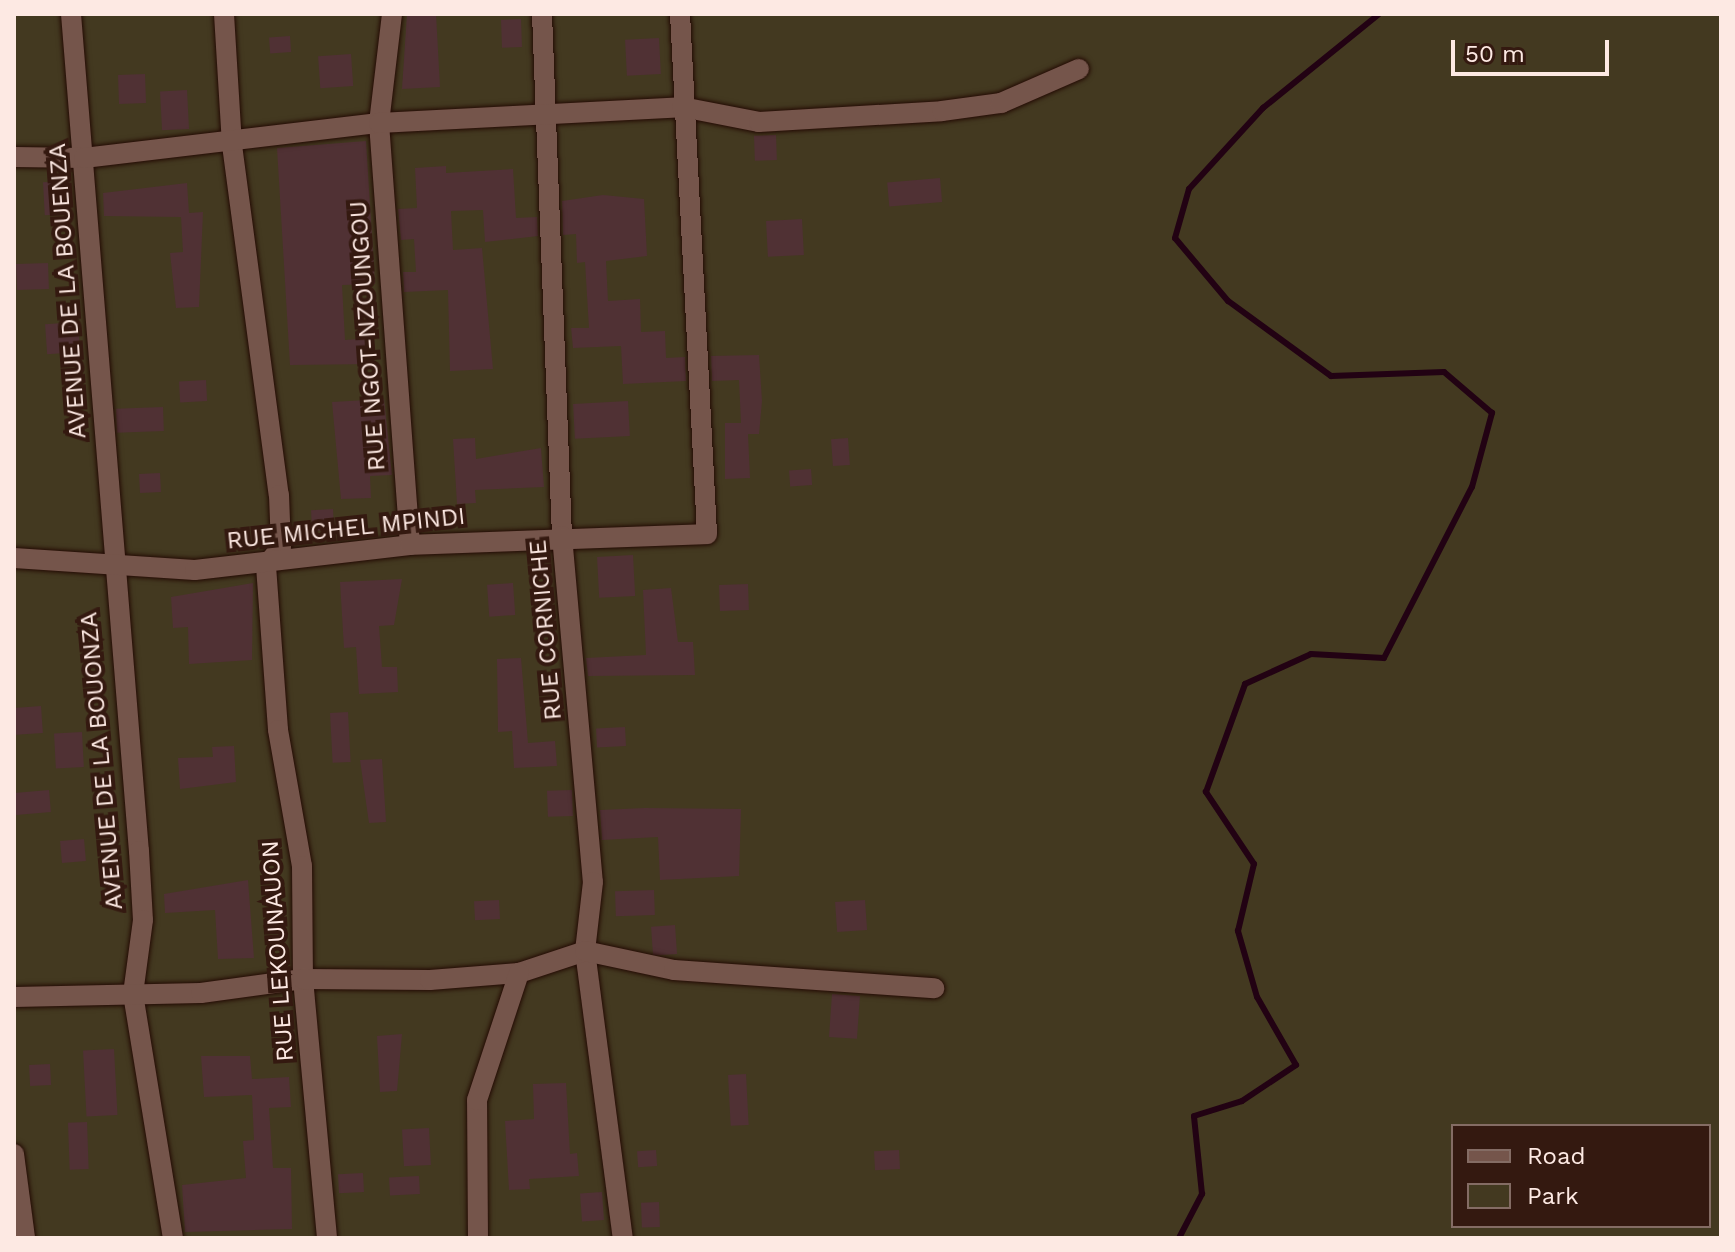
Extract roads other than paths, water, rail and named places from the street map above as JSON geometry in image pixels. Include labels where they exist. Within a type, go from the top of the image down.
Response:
[{"type":"street","name":"AVENUE DE LA BOUENZA","points":[[71,14],[84,158],[111,563]]},
{"type":"street","points":[[224,14],[232,145],[279,495],[281,547],[266,566]]},
{"type":"street","name":"RUE NGOT-NZOUNGOU","points":[[392,14],[379,123],[410,545]]},
{"type":"street","name":"RUE CORNICHE","points":[[542,14],[541,117],[562,536],[593,882],[585,951],[623,1238]]},
{"type":"street","points":[[680,14],[682,107]]},
{"type":"street","points":[[14,157],[84,158],[232,145],[379,123],[541,117],[682,107],[759,122],[942,111],[1001,103],[1079,69]]},
{"type":"street","name":"RUE MICHEL MPINDI","points":[[14,558],[266,566],[410,545],[683,531],[707,534],[682,107]]},
{"type":"street","name":"AVENUE DE LA BOUONZA","points":[[111,563],[143,920],[133,994],[173,1238]]},
{"type":"street","name":"RUE LEKOUNAUON","points":[[266,566],[278,730],[302,866],[303,979],[327,1238]]},
{"type":"street","points":[[14,997],[133,994],[303,979],[388,983],[519,973],[585,951],[674,970],[934,988]]},
{"type":"street","points":[[478,1238],[477,1100],[519,973]]},
{"type":"street","points":[[14,1154],[25,1238]]},
{"type":"waterway","points":[[1179,1238],[1202,1194],[1194,1116],[1242,1101],[1296,1065],[1257,997],[1238,931],[1254,864],[1206,792],[1245,684],[1311,654],[1384,658],[1472,487],[1492,413],[1444,372],[1331,376],[1228,301],[1175,238],[1189,189],[1263,108],[1379,14]]}]
